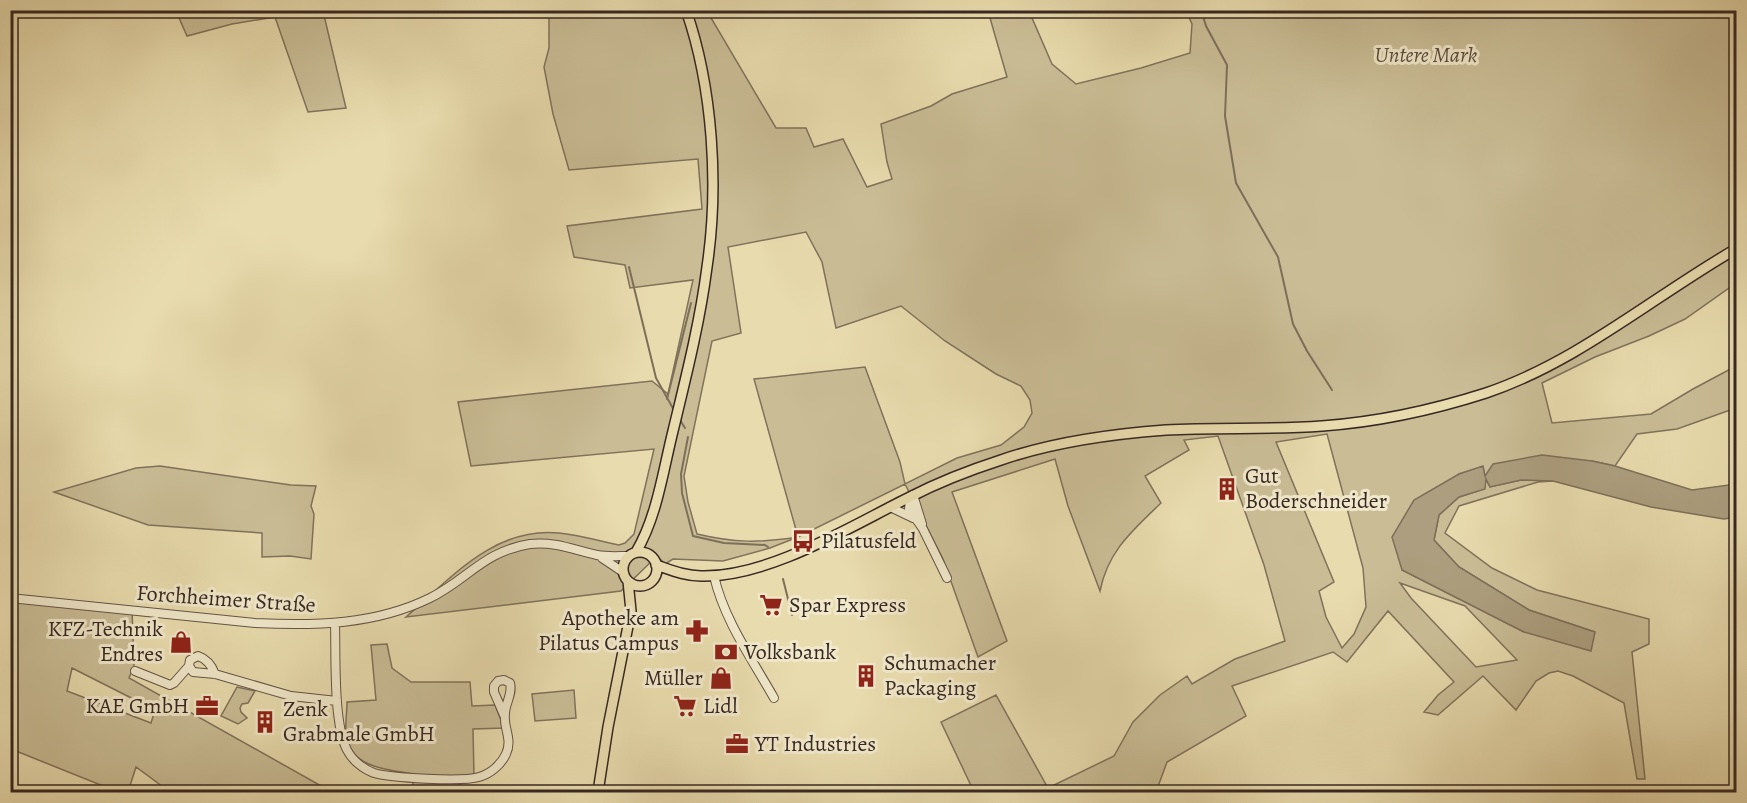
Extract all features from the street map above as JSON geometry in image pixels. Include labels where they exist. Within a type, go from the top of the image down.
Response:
[{"type":"main road","points":[[685,574],[656,565],[650,555],[650,523],[695,337],[708,265],[713,180],[707,108],[686,10]]},
{"type":"main road","points":[[628,581],[638,586],[653,579],[685,574],[714,576],[785,557],[960,474],[1056,445],[1167,430],[1324,426],[1379,420],[1432,410],[1490,391],[1580,349],[1737,249]]},
{"type":"main road","points":[[631,610],[628,581],[623,572],[623,566],[633,554],[650,523]]},
{"type":"main road","points":[[633,554],[650,555]]},
{"type":"main road","points":[[653,579],[656,565]]},
{"type":"main road","points":[[598,792],[631,610],[644,585]]},
{"type":"street","points":[[911,496],[909,509],[923,529]]},
{"type":"street","points":[[911,496],[923,529],[947,578]]},
{"type":"street","points":[[890,507],[916,520]]},
{"type":"street","name":"Forchheimer Straße","points":[[10,598],[255,623],[294,625],[335,623],[380,617],[412,606],[432,597],[474,567],[500,552],[530,544],[557,544],[599,555]]},
{"type":"street","points":[[599,555],[633,554]]},
{"type":"street","points":[[599,555],[623,572]]},
{"type":"street","points":[[714,576],[735,628],[774,698]]},
{"type":"street","points":[[335,623],[337,701],[343,738],[351,757],[364,768],[375,773],[414,778],[468,779],[488,773],[497,766],[507,748],[509,738],[504,715]]},
{"type":"street","points":[[135,671],[170,685],[189,666],[190,660],[194,657],[203,657],[212,666],[214,674]]},
{"type":"street","points":[[189,666],[193,672],[214,674],[291,696],[337,701]]},
{"type":"green space","points":[[176,11],[323,11],[346,108],[308,112],[275,17],[232,24],[187,36]]},
{"type":"green space","name":"Untere Mark","points":[[513,11],[707,11],[776,128],[806,128],[814,147],[843,139],[867,187],[892,179],[881,124],[931,106],[952,94],[1007,77],[988,11],[1029,11],[1052,64],[1076,84],[1190,53],[1192,24],[1186,11],[1736,11],[1736,283],[1685,319],[1595,357],[1542,383],[1552,423],[1651,414],[1736,366],[1736,408],[1677,429],[1637,434],[1615,466],[1592,461],[1485,477],[1483,467],[1459,474],[1402,570],[1524,632],[1595,632],[1529,610],[1459,567],[1434,540],[1439,515],[1459,497],[1484,489],[1485,478],[1490,487],[1521,480],[1553,481],[1538,482],[1459,506],[1445,533],[1492,568],[1537,590],[1649,619],[1649,644],[1632,652],[1645,779],[1637,779],[1624,703],[1573,676],[1558,671],[1549,673],[1536,681],[1516,710],[1483,676],[1438,715],[1424,712],[1438,695],[1454,682],[1388,611],[1347,662],[1333,652],[1232,686],[1246,716],[1167,762],[1156,792],[974,792],[941,722],[996,695],[1048,788],[1114,756],[1133,722],[1160,695],[1187,676],[1192,684],[1235,659],[1285,641],[1264,565],[1218,436],[1184,440],[1189,450],[1145,476],[1161,503],[1115,553],[1100,591],[1068,506],[1055,459],[952,492],[1007,641],[978,657],[943,559],[905,484],[957,458],[1001,445],[1024,427],[1032,413],[1030,400],[1021,386],[996,374],[945,341],[901,306],[836,328],[822,262],[806,232],[728,247],[741,333],[712,341],[684,476],[697,534],[747,541],[798,537],[770,548],[723,561],[673,559],[665,564],[657,556],[621,591],[406,617],[475,558],[494,546],[514,538],[536,533],[559,533],[619,545],[625,543],[634,534],[654,449],[471,466],[458,402],[652,381],[668,394],[693,280],[630,288],[625,265],[574,257],[567,226],[702,209],[698,159],[569,170],[553,114],[544,67],[549,48],[549,13],[514,14]],"holes":[[[1327,434],[1363,568],[1366,607],[1354,634],[1342,648],[1326,617],[1319,591],[1334,582],[1276,442]],[[1400,583],[1465,606],[1517,660],[1476,667],[1411,598]]]},
{"type":"green space","points":[[865,367],[900,462],[905,484],[798,537],[754,379]]},
{"type":"green space","points":[[160,466],[291,485],[316,486],[311,506],[314,514],[311,559],[290,556],[262,557],[262,533],[148,525],[54,492],[136,468]]},
{"type":"green space","points":[[10,595],[132,610],[134,666],[129,678],[332,792],[170,792],[136,767],[128,792],[118,792],[11,749]],"holes":[[[72,668],[155,710],[151,723],[67,691]]]},
{"type":"green space","points":[[387,644],[392,668],[411,682],[470,682],[472,706],[495,705],[504,728],[473,729],[474,777],[461,776],[459,792],[412,792],[414,774],[372,765],[363,761],[349,746],[346,735],[347,702],[376,700],[371,645]]},
{"type":"green space","points":[[237,687],[255,691],[248,703],[242,704],[241,712],[247,718],[238,724],[221,716]]},
{"type":"green space","points":[[574,690],[576,718],[535,721],[532,694]]},
{"type":"shaded area","points":[[1542,455],[1615,466],[1692,490],[1736,484],[1736,517],[1724,519],[1651,507],[1553,481],[1521,480],[1490,487],[1486,479],[1485,489],[1459,497],[1439,515],[1434,540],[1459,567],[1529,610],[1595,632],[1591,651],[1524,632],[1402,570],[1392,537],[1414,500],[1459,474],[1483,466],[1485,476],[1493,464]]},
{"type":"waterway","points":[[1201,10],[1206,26],[1227,65],[1225,116],[1236,183],[1278,257],[1293,324],[1332,390]]},
{"type":"waterway","points":[[629,267],[656,378],[675,412]]},
{"type":"waterway","points":[[667,399],[691,303]]},
{"type":"waterway","points":[[680,420],[685,428]]},
{"type":"waterway","points":[[688,437],[681,474],[682,493],[693,536],[724,543],[768,547]]},
{"type":"waterway","points":[[783,579],[792,615]]},
{"type":"place","name":"Gut Boderschneider","points":[[1227,489]]},
{"type":"place","name":"Pilatusfeld","points":[[803,541]]},
{"type":"place","name":"Spar Express","points":[[771,605]]},
{"type":"place","name":"Apotheke am Pilatus Campus","points":[[697,631]]},
{"type":"place","name":"KFZ-Technik Endres","points":[[181,642]]},
{"type":"place","name":"Volksbank","points":[[726,652]]},
{"type":"place","name":"Schumacher Packaging","points":[[866,676]]},
{"type":"place","name":"Müller","points":[[721,678]]},
{"type":"place","name":"KAE GmbH","points":[[207,706]]},
{"type":"place","name":"Lidl","points":[[685,706]]},
{"type":"place","name":"Zenk Grabmale GmbH","points":[[265,722]]},
{"type":"place","name":"YT Industries","points":[[737,744]]}]
